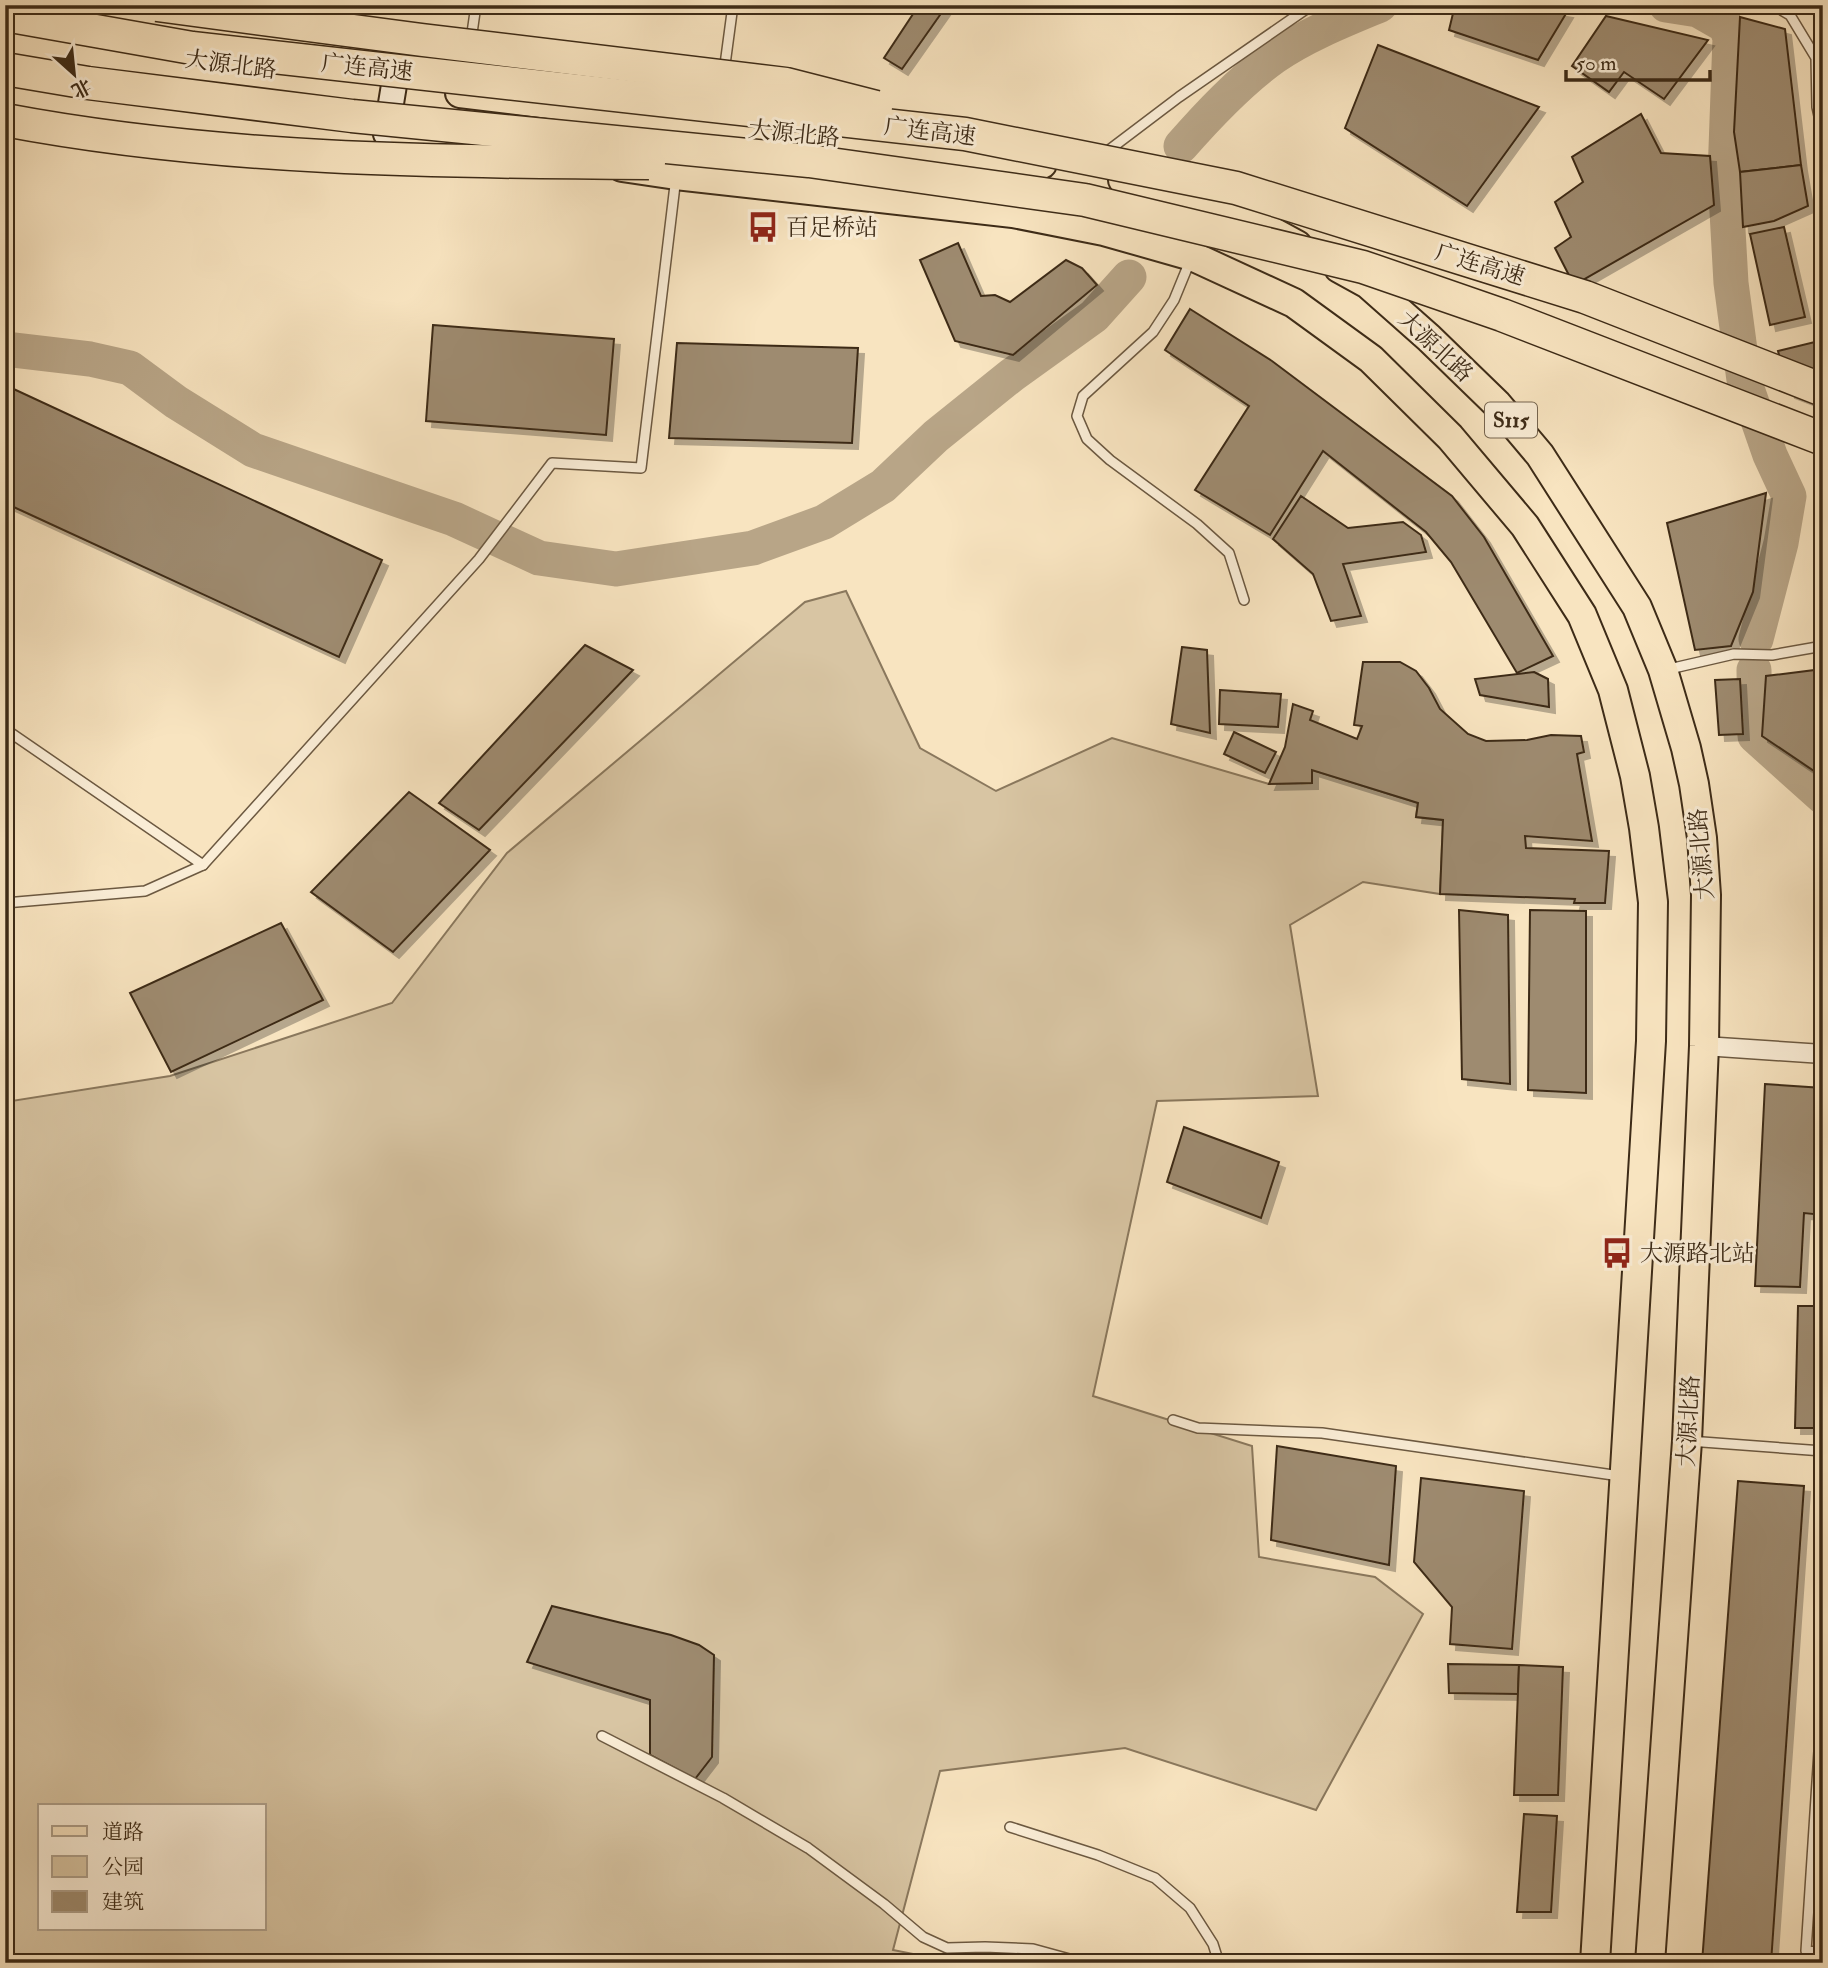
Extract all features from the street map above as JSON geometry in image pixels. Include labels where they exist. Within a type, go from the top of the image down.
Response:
[{"type":"highway","points":[[157,5],[786,84],[1033,147]]},
{"type":"highway","name":"广连高速","points":[[5,15],[192,48],[965,134],[1236,188],[1585,297],[1823,390]]},
{"type":"highway","name":"广连高速","points":[[5,69],[88,83],[352,116],[830,164],[1085,200],[1363,267],[1502,315],[1823,439]]},
{"type":"highway","points":[[5,120],[54,129],[242,151],[522,162],[830,164]]},
{"type":"main road","name":"大源北路","points":[[5,31],[132,51],[394,85],[460,115],[676,175],[1013,213],[1104,231],[1192,256],[1294,303],[1371,359],[1450,437],[1525,526],[1582,615],[1613,690],[1635,776],[1653,902],[1651,1041],[1595,1963]]},
{"type":"main road","name":"大源北路","points":[[5,84],[99,99],[386,134],[460,115],[719,112],[880,142],[1014,159],[1082,171],[1189,195],[1243,216],[1368,284],[1488,395],[1540,455],[1637,607],[1663,670],[1686,748],[1702,838],[1706,895],[1704,1046],[1687,1441],[1650,1963]]},
{"type":"street","points":[[386,134],[394,85]]},
{"type":"street","points":[[1704,1046],[1823,1054]]},
{"type":"lane","points":[[460,115],[475,5]]},
{"type":"lane","points":[[722,85],[733,5]]},
{"type":"lane","points":[[1082,171],[1179,97],[1312,5]]},
{"type":"lane","points":[[1773,5],[1790,15],[1816,58],[1817,107],[1823,134]]},
{"type":"lane","points":[[5,903],[145,891],[203,865],[479,559],[552,463],[641,468],[676,175]]},
{"type":"lane","points":[[1192,256],[1174,300],[1153,332],[1083,396],[1077,416],[1087,439],[1110,460],[1197,524],[1229,553],[1244,600]]},
{"type":"lane","points":[[1663,670],[1734,654],[1772,655],[1823,646]]},
{"type":"lane","points":[[5,729],[203,865]]},
{"type":"lane","points":[[1173,1420],[1198,1428],[1322,1433],[1625,1477]]},
{"type":"lane","points":[[1687,1441],[1823,1451]]},
{"type":"lane","points":[[1823,1690],[1806,1951],[1823,1952]]},
{"type":"lane","points":[[602,1736],[723,1797],[808,1848],[884,1904],[923,1937],[947,1948],[1033,1949],[1084,1963]]},
{"type":"lane","points":[[1010,1827],[1098,1855],[1154,1878],[1190,1908],[1213,1944],[1219,1963]]},
{"type":"green space","points":[[846,591],[920,748],[996,791],[1112,738],[1269,784],[1312,783],[1312,770],[1418,803],[1416,817],[1443,820],[1440,894],[1363,882],[1290,925],[1318,1096],[1157,1101],[1093,1396],[1252,1446],[1259,1557],[1375,1577],[1423,1614],[1316,1810],[1125,1748],[940,1771],[893,1950],[958,1963],[5,1963],[5,1102],[170,1076],[392,1003],[507,853],[805,602]]},
{"type":"building","points":[[919,5],[947,5],[902,69],[884,58]]},
{"type":"building","points":[[1455,5],[1526,5],[1567,12],[1538,60],[1449,30]]},
{"type":"building","points":[[1606,16],[1708,40],[1664,99],[1624,72],[1609,92],[1572,66]]},
{"type":"building","points":[[1740,17],[1785,29],[1801,165],[1740,172],[1734,132]]},
{"type":"building","points":[[1378,45],[1539,107],[1467,206],[1345,128]]},
{"type":"building","points":[[1641,114],[1661,153],[1710,156],[1714,205],[1574,285],[1555,248],[1571,237],[1555,202],[1583,182],[1572,157]]},
{"type":"building","points":[[1801,165],[1808,206],[1774,221],[1743,227],[1740,172]]},
{"type":"building","points":[[1784,227],[1805,317],[1770,325],[1750,234]]},
{"type":"building","points":[[958,243],[981,296],[995,295],[1010,302],[1066,260],[1082,268],[1097,285],[1013,355],[955,341],[920,260]]},
{"type":"building","points":[[1190,309],[1272,361],[1452,496],[1484,537],[1553,656],[1517,673],[1451,562],[1426,532],[1323,451],[1270,535],[1195,490],[1249,406],[1165,350]]},
{"type":"building","points":[[433,325],[614,339],[606,435],[426,421]]},
{"type":"building","points":[[1823,340],[1823,405],[1789,392],[1778,351]]},
{"type":"building","points":[[677,343],[858,348],[852,443],[669,438]]},
{"type":"building","points":[[5,385],[382,560],[339,657],[5,503]]},
{"type":"building","points":[[1766,493],[1753,592],[1731,646],[1695,650],[1667,523]]},
{"type":"building","points":[[1301,496],[1348,528],[1403,522],[1421,535],[1426,552],[1343,564],[1361,616],[1331,621],[1313,574],[1273,539]]},
{"type":"building","points":[[585,645],[633,670],[479,830],[439,803]]},
{"type":"building","points":[[1182,647],[1207,650],[1210,733],[1171,724]]},
{"type":"building","points":[[1363,662],[1400,662],[1416,671],[1440,709],[1468,734],[1486,741],[1527,740],[1551,735],[1581,736],[1584,752],[1577,754],[1592,841],[1525,836],[1526,848],[1609,851],[1605,903],[1574,903],[1575,899],[1440,894],[1443,820],[1416,817],[1418,803],[1312,770],[1312,783],[1269,784],[1285,747],[1293,704],[1313,711],[1310,720],[1357,739],[1362,726],[1354,725]]},
{"type":"building","points":[[1823,669],[1823,777],[1762,736],[1766,676]]},
{"type":"building","points":[[1534,672],[1548,679],[1549,707],[1480,695],[1475,679]]},
{"type":"building","points":[[1740,679],[1743,734],[1719,735],[1715,680]]},
{"type":"building","points":[[1220,690],[1281,694],[1278,727],[1219,724]]},
{"type":"building","points":[[1234,732],[1276,752],[1265,773],[1224,754]]},
{"type":"building","points":[[409,792],[490,850],[393,952],[311,892]]},
{"type":"building","points":[[1459,910],[1508,915],[1510,1084],[1462,1079]]},
{"type":"building","points":[[1530,910],[1586,911],[1586,1093],[1528,1090]]},
{"type":"building","points":[[281,923],[323,1000],[171,1072],[130,993]]},
{"type":"building","points":[[1765,1084],[1823,1088],[1823,1215],[1804,1213],[1800,1287],[1755,1286]]},
{"type":"building","points":[[1184,1127],[1279,1162],[1261,1218],[1167,1182]]},
{"type":"building","points":[[1798,1306],[1823,1306],[1823,1428],[1795,1428]]},
{"type":"building","points":[[1277,1446],[1396,1466],[1389,1565],[1271,1540]]},
{"type":"building","points":[[1421,1478],[1524,1491],[1512,1649],[1450,1644],[1452,1607],[1414,1562]]},
{"type":"building","points":[[1738,1481],[1804,1486],[1771,1963],[1702,1963]]},
{"type":"building","points":[[552,1606],[671,1635],[699,1645],[714,1655],[712,1757],[695,1779],[650,1755],[650,1700],[527,1662]]},
{"type":"building","points":[[1448,1664],[1519,1665],[1518,1694],[1449,1693]]},
{"type":"building","points":[[1519,1665],[1563,1667],[1558,1795],[1514,1795]]},
{"type":"building","points":[[1524,1814],[1557,1816],[1551,1912],[1517,1912]]},
{"type":"waterway","points":[[1181,146],[1225,99],[1274,57],[1312,35],[1380,5]]},
{"type":"waterway","points":[[1666,5],[1698,10],[1726,26],[1730,38],[1725,176],[1731,283],[1744,380],[1770,455],[1789,496],[1781,543],[1756,639]]},
{"type":"waterway","points":[[5,349],[90,359],[130,368],[176,402],[253,450],[454,519],[539,558],[616,569],[753,548],[824,522],[883,486],[936,436],[1012,375],[1094,316],[1129,277]]},
{"type":"waterway","points":[[1754,670],[1755,736],[1823,797]]},
{"type":"place","name":"百足桥站","points":[[763,227]]},
{"type":"place","name":"大源路北站","points":[[1617,1253]]}]
